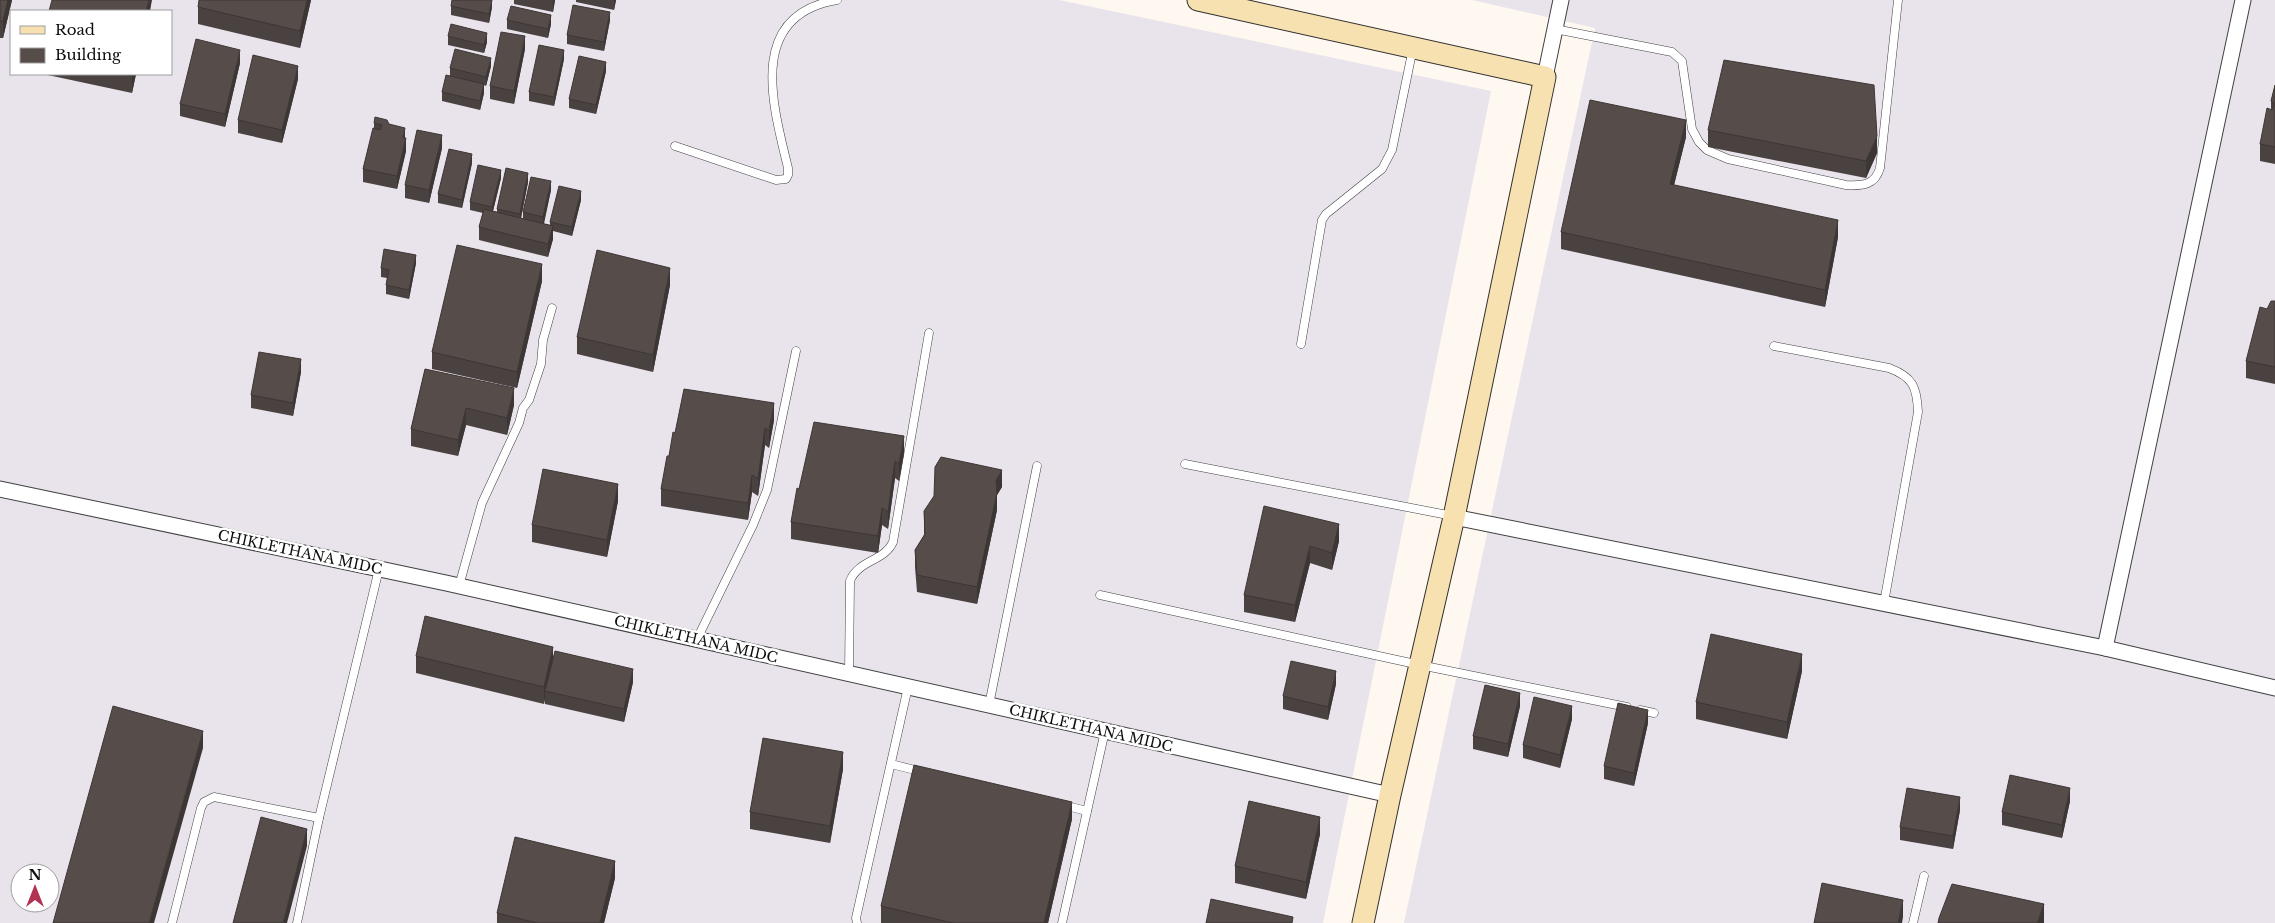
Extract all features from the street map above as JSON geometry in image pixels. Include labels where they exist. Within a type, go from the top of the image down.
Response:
[{"type":"street","points":[[1198,0],[1545,77]]},
{"type":"street","points":[[1363,923],[1390,794],[1454,517],[1561,0]]},
{"type":"street","points":[[2105,648],[2243,0]]},
{"type":"street","name":"CHIKLETHANA MIDC","points":[[0,490],[459,586],[1390,794]]},
{"type":"street","points":[[1454,517],[2105,648],[2275,688]]},
{"type":"lane","points":[[675,146],[776,180],[786,178],[788,168],[771,88],[775,53],[781,36],[796,17],[811,8],[837,0]]},
{"type":"lane","points":[[1555,29],[1672,52],[1678,56],[1682,61],[1692,129],[1699,142],[1717,156],[1846,186],[1860,186],[1871,183],[1877,178],[1880,168],[1898,0]]},
{"type":"lane","points":[[1301,344],[1322,220],[1326,214],[1382,169],[1388,160],[1392,150],[1414,48]]},
{"type":"lane","points":[[459,586],[482,503],[519,423],[523,408],[529,400],[541,364],[543,340],[552,308]]},
{"type":"lane","points":[[848,673],[850,581],[853,573],[858,568],[888,551],[893,542],[929,333]]},
{"type":"lane","points":[[1774,346],[1889,368],[1902,373],[1911,381],[1917,396],[1918,412],[1884,603]]},
{"type":"lane","points":[[697,639],[753,525],[767,490],[796,351]]},
{"type":"lane","points":[[1185,464],[1454,517]]},
{"type":"lane","points":[[989,705],[1037,466]]},
{"type":"lane","points":[[297,923],[319,818],[380,569]]},
{"type":"lane","points":[[1100,595],[1420,665],[1654,713]]},
{"type":"lane","points":[[857,923],[856,918],[908,687]]},
{"type":"lane","points":[[1062,923],[1105,731]]},
{"type":"lane","points":[[891,764],[928,773]]},
{"type":"lane","points":[[172,923],[201,808],[208,799],[214,797],[319,818]]},
{"type":"lane","points":[[1059,804],[1087,811]]},
{"type":"lane","points":[[1913,923],[1924,876]]},
{"type":"shaded area","points":[[0,0],[1059,0],[1491,91],[1323,923],[0,923]]},
{"type":"shaded area","points":[[1472,0],[2275,0],[2275,923],[1404,923],[1595,28]]},
{"type":"building","points":[[0,0],[8,0],[3,21],[0,21]]},
{"type":"building","points":[[52,0],[149,0],[146,10],[49,10]]},
{"type":"building","points":[[199,0],[307,0],[300,31],[198,7]]},
{"type":"building","points":[[452,0],[492,0],[489,14],[451,6]]},
{"type":"building","points":[[573,5],[610,12],[604,42],[567,35]]},
{"type":"building","points":[[511,6],[551,15],[548,29],[507,20]]},
{"type":"building","points":[[451,24],[487,33],[484,45],[448,36]]},
{"type":"building","points":[[501,32],[525,36],[514,91],[490,86]]},
{"type":"building","points":[[196,39],[240,50],[225,114],[180,104]]},
{"type":"building","points":[[539,45],[564,50],[554,97],[529,92]]},
{"type":"building","points":[[455,49],[491,58],[486,77],[450,68]]},
{"type":"building","points":[[253,55],[298,66],[282,130],[238,120]]},
{"type":"building","points":[[579,56],[606,62],[596,105],[569,99]]},
{"type":"building","points":[[1724,60],[1874,85],[1877,136],[1866,161],[1708,130]]},
{"type":"building","points":[[446,75],[484,84],[480,101],[442,92]]},
{"type":"building","points":[[2275,85],[2275,147],[2260,144],[2267,108],[2272,110],[2274,103],[2271,101]]},
{"type":"building","points":[[1590,100],[1686,120],[1670,184],[1838,220],[1825,290],[1561,232]]},
{"type":"building","points":[[375,117],[387,120],[389,124],[405,128],[403,138],[406,138],[397,176],[363,169],[373,128],[380,130],[382,125],[374,123]]},
{"type":"building","points":[[417,130],[442,135],[429,190],[405,185]]},
{"type":"building","points":[[449,149],[472,154],[462,200],[438,194]]},
{"type":"building","points":[[478,165],[501,170],[492,207],[470,202]]},
{"type":"building","points":[[506,168],[528,173],[520,214],[497,209]]},
{"type":"building","points":[[531,177],[551,181],[543,217],[523,212]]},
{"type":"building","points":[[559,186],[581,191],[572,227],[550,222]]},
{"type":"building","points":[[484,209],[553,226],[548,244],[479,227]]},
{"type":"building","points":[[457,245],[542,264],[517,372],[432,352]]},
{"type":"building","points":[[384,249],[416,255],[409,290],[386,285],[389,270],[381,268]]},
{"type":"building","points":[[597,250],[670,268],[653,355],[577,337]]},
{"type":"building","points":[[2271,301],[2275,301],[2275,367],[2246,361],[2260,307],[2267,309]]},
{"type":"building","points":[[259,352],[301,359],[293,403],[251,395]]},
{"type":"building","points":[[425,369],[514,388],[507,418],[466,408],[458,440],[411,429]]},
{"type":"building","points":[[684,389],[774,403],[769,431],[765,428],[758,479],[752,475],[748,503],[661,489],[667,456],[669,456],[673,432],[675,433]]},
{"type":"building","points":[[814,422],[904,436],[899,464],[895,461],[888,512],[882,508],[878,536],[791,522],[797,488],[799,489]]},
{"type":"building","points":[[941,457],[1002,470],[996,480],[997,493],[977,587],[917,575],[915,550],[925,534],[924,511],[934,496],[935,467]]},
{"type":"building","points":[[543,469],[618,484],[607,540],[532,525]]},
{"type":"building","points":[[1264,506],[1339,524],[1332,553],[1310,546],[1295,605],[1244,595]]},
{"type":"building","points":[[425,616],[553,647],[544,687],[416,656]]},
{"type":"building","points":[[1711,634],[1802,654],[1787,722],[1696,702]]},
{"type":"building","points":[[555,651],[633,669],[624,709],[545,691]]},
{"type":"building","points":[[1291,661],[1336,671],[1328,707],[1283,696]]},
{"type":"building","points":[[1485,685],[1520,693],[1508,744],[1473,736]]},
{"type":"building","points":[[1534,697],[1572,706],[1560,755],[1523,745]]},
{"type":"building","points":[[1618,703],[1648,710],[1634,773],[1604,766]]},
{"type":"building","points":[[113,706],[203,731],[149,923],[53,923],[56,913],[60,913],[60,898]]},
{"type":"building","points":[[763,738],[843,752],[830,826],[750,812]]},
{"type":"building","points":[[914,765],[1072,802],[1044,923],[953,923],[881,906]]},
{"type":"building","points":[[2010,775],[2070,788],[2062,825],[2002,812]]},
{"type":"building","points":[[1907,788],[1960,797],[1953,836],[1900,827]]},
{"type":"building","points":[[1249,801],[1320,817],[1306,882],[1235,866]]},
{"type":"building","points":[[261,817],[307,829],[283,923],[233,923]]},
{"type":"building","points":[[515,837],[615,861],[600,923],[537,923],[497,913]]},
{"type":"building","points":[[1822,883],[1903,900],[1898,923],[1814,923]]},
{"type":"building","points":[[1952,884],[2044,904],[2037,923],[1938,923]]},
{"type":"building","points":[[1211,899],[1293,917],[1292,923],[1206,923]]}]
